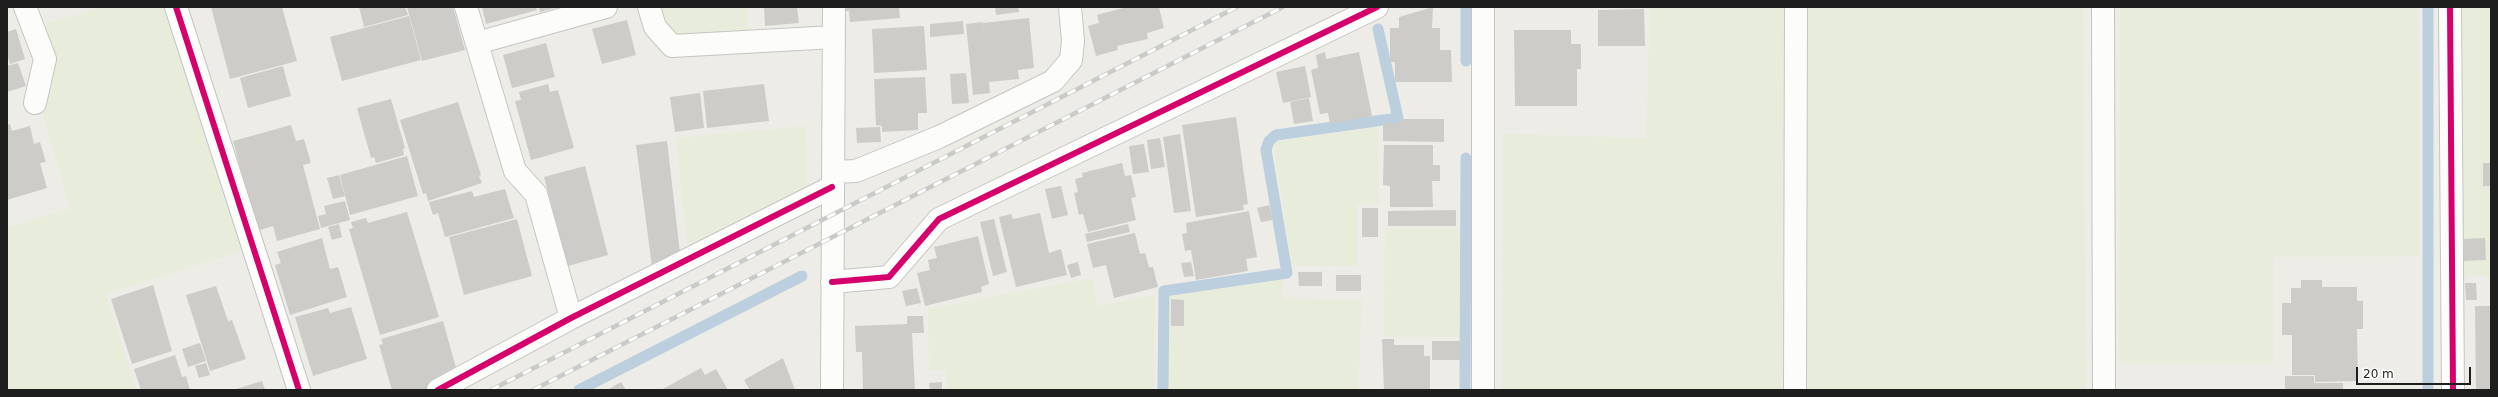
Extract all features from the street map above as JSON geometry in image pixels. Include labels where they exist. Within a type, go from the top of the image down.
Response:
[{"type":"street","points":[[25,7],[45,59],[35,103]]},
{"type":"street","points":[[176,7],[299,390]]},
{"type":"street","points":[[466,7],[515,171],[536,194],[571,318]]},
{"type":"street","points":[[477,43],[606,7]]},
{"type":"street","points":[[649,7],[655,27],[672,46],[834,37]]},
{"type":"street","points":[[832,390],[834,7]]},
{"type":"street","points":[[438,390],[833,179],[856,172],[932,140],[1053,81],[1071,60],[1073,41],[1070,7]]},
{"type":"street","points":[[832,282],[889,278],[939,219],[1377,7]]},
{"type":"street","points":[[1483,7],[1483,390]]},
{"type":"street","points":[[1795,390],[1796,7]]},
{"type":"street","points":[[2103,7],[2104,390]]},
{"type":"street","points":[[2450,7],[2453,390]]},
{"type":"green space","points":[[104,7],[166,7],[244,250],[106,294],[136,390],[7,390],[7,227],[70,209],[42,111],[39,25]]},
{"type":"green space","points":[[661,7],[747,7],[749,30],[679,36],[665,25]]},
{"type":"green space","points":[[1650,7],[1785,7],[1787,390],[1502,390],[1503,134],[1646,138]]},
{"type":"green space","points":[[1804,7],[2083,7],[2086,390],[1804,390]]},
{"type":"green space","points":[[2120,7],[2418,7],[2419,256],[2273,257],[2273,363],[2119,363]]},
{"type":"green space","points":[[2462,7],[2491,7],[2491,276],[2463,276]]},
{"type":"green space","points":[[805,126],[807,193],[688,251],[676,138]]},
{"type":"green space","points":[[1378,127],[1379,203],[1357,203],[1357,266],[1292,265],[1274,152],[1275,144],[1279,141]]},
{"type":"green space","points":[[1385,229],[1461,229],[1461,337],[1384,337]]},
{"type":"green space","points":[[1092,278],[1098,306],[1155,295],[1154,390],[947,390],[947,370],[929,370],[928,309]]},
{"type":"green space","points":[[1283,279],[1282,299],[1362,300],[1358,390],[1166,390],[1168,294]]},
{"type":"building","points":[[211,7],[282,7],[297,61],[230,79]]},
{"type":"building","points":[[359,7],[405,7],[408,15],[364,27]]},
{"type":"building","points":[[407,7],[453,7],[465,50],[422,61]]},
{"type":"building","points":[[482,7],[536,7],[537,10],[486,24]]},
{"type":"building","points":[[539,7],[558,7],[540,12]]},
{"type":"building","points":[[764,7],[797,7],[799,23],[765,26]]},
{"type":"building","points":[[846,7],[899,7],[900,18],[850,22],[849,11],[846,11]]},
{"type":"building","points":[[995,7],[1018,7],[1019,12],[996,15]]},
{"type":"building","points":[[1127,7],[1159,7],[1164,28],[1147,33],[1148,39],[1117,46],[1118,50],[1096,56],[1088,26],[1099,23],[1097,15]]},
{"type":"building","points":[[1433,7],[1432,28],[1440,28],[1440,50],[1451,50],[1452,82],[1395,82],[1395,62],[1390,62],[1390,28],[1399,28],[1399,17]]},
{"type":"building","points":[[1644,9],[1645,46],[1598,46],[1598,10]]},
{"type":"building","points":[[409,16],[421,60],[342,81],[330,37]]},
{"type":"building","points":[[1029,18],[1034,68],[1018,70],[1019,79],[989,82],[983,23]]},
{"type":"building","points":[[627,20],[636,55],[602,64],[592,29]]},
{"type":"building","points":[[963,21],[964,34],[930,37],[930,24]]},
{"type":"building","points":[[983,22],[990,93],[973,95],[966,24]]},
{"type":"building","points":[[924,26],[927,70],[874,73],[872,29]]},
{"type":"building","points":[[16,29],[25,59],[10,64],[7,54],[7,32]]},
{"type":"building","points":[[1514,30],[1571,30],[1571,44],[1581,44],[1581,69],[1577,69],[1577,106],[1515,106]]},
{"type":"building","points":[[546,43],[555,77],[512,88],[503,55]]},
{"type":"building","points":[[1325,52],[1326,59],[1359,52],[1372,116],[1330,124],[1328,113],[1320,114],[1311,70],[1318,68],[1316,55]]},
{"type":"building","points":[[18,63],[26,86],[7,92],[7,66]]},
{"type":"building","points":[[283,66],[291,96],[248,108],[240,78]]},
{"type":"building","points":[[1305,66],[1311,97],[1283,103],[1276,72]]},
{"type":"building","points":[[966,73],[969,103],[952,104],[950,74]]},
{"type":"building","points":[[925,77],[927,113],[918,113],[918,130],[882,132],[882,126],[876,125],[874,79]]},
{"type":"building","points":[[548,84],[550,92],[558,90],[574,148],[531,160],[515,101],[521,100],[519,92]]},
{"type":"building","points":[[764,84],[769,121],[707,128],[703,91]]},
{"type":"building","points":[[700,93],[704,128],[675,132],[670,97]]},
{"type":"building","points":[[1309,98],[1313,121],[1294,124],[1290,102]]},
{"type":"building","points":[[391,99],[405,148],[403,149],[404,155],[376,163],[374,157],[371,158],[357,108]]},
{"type":"building","points":[[458,102],[481,175],[479,176],[482,183],[428,201],[426,193],[423,194],[400,120]]},
{"type":"building","points":[[1236,117],[1248,204],[1243,205],[1244,210],[1196,217],[1182,125]]},
{"type":"building","points":[[1401,119],[1444,119],[1444,142],[1383,141],[1383,123],[1401,123]]},
{"type":"building","points":[[10,124],[12,131],[30,126],[34,144],[40,142],[46,162],[40,163],[47,188],[7,200],[7,125]]},
{"type":"building","points":[[291,125],[296,141],[304,139],[311,163],[303,165],[320,229],[277,241],[273,226],[257,231],[233,141]]},
{"type":"building","points":[[880,127],[881,142],[857,143],[856,128]]},
{"type":"building","points":[[1180,134],[1191,211],[1174,213],[1163,137]]},
{"type":"building","points":[[1160,138],[1165,167],[1151,169],[1147,140]]},
{"type":"building","points":[[667,141],[680,253],[652,267],[636,145]]},
{"type":"building","points":[[1144,144],[1149,172],[1133,174],[1129,146]]},
{"type":"building","points":[[1384,145],[1433,145],[1433,165],[1440,165],[1440,181],[1432,181],[1433,207],[1390,207],[1390,186],[1383,185]]},
{"type":"building","points":[[407,156],[418,196],[350,215],[340,175]]},
{"type":"building","points":[[1122,163],[1125,176],[1131,175],[1136,197],[1131,198],[1136,220],[1088,232],[1083,214],[1079,215],[1074,193],[1078,192],[1075,179],[1083,177],[1082,173]]},
{"type":"building","points":[[2483,163],[2491,163],[2491,186],[2483,186]]},
{"type":"building","points":[[585,166],[608,255],[568,266],[544,177]]},
{"type":"building","points":[[339,175],[345,196],[333,199],[327,178]]},
{"type":"building","points":[[1061,186],[1068,215],[1052,219],[1045,189]]},
{"type":"building","points":[[505,189],[514,218],[445,237],[438,213],[433,215],[429,202],[472,191],[474,197]]},
{"type":"building","points":[[345,201],[350,220],[321,228],[318,216],[326,214],[324,206]]},
{"type":"building","points":[[1269,205],[1273,220],[1261,222],[1257,208]]},
{"type":"building","points":[[1362,208],[1378,208],[1378,237],[1362,237]]},
{"type":"building","points":[[1456,210],[1456,226],[1388,226],[1388,211]]},
{"type":"building","points":[[1249,211],[1257,257],[1246,259],[1248,271],[1196,280],[1191,250],[1185,251],[1182,234],[1187,233],[1186,223]]},
{"type":"building","points":[[407,212],[439,317],[380,335],[349,229],[353,228],[351,222],[366,218],[368,223]]},
{"type":"building","points":[[1040,213],[1049,253],[1061,249],[1067,275],[1016,287],[999,217],[1011,214],[1013,219]]},
{"type":"building","points":[[517,219],[532,276],[464,295],[449,237]]},
{"type":"building","points":[[994,219],[1007,272],[993,276],[980,222]]},
{"type":"building","points":[[339,224],[342,237],[332,240],[328,227]]},
{"type":"building","points":[[1128,224],[1130,232],[1087,242],[1085,234]]},
{"type":"building","points":[[1135,233],[1140,254],[1145,253],[1149,267],[1153,267],[1158,287],[1114,298],[1106,265],[1093,268],[1087,244]]},
{"type":"building","points":[[978,236],[989,284],[981,287],[982,292],[925,306],[917,273],[930,270],[928,260],[937,258],[934,247]]},
{"type":"building","points":[[322,238],[330,269],[338,267],[347,297],[290,315],[275,265],[281,263],[277,252]]},
{"type":"building","points":[[2485,238],[2486,260],[2464,261],[2464,239]]},
{"type":"building","points":[[1078,262],[1081,275],[1071,278],[1067,265]]},
{"type":"building","points":[[1191,262],[1194,276],[1184,277],[1181,263]]},
{"type":"building","points":[[1298,272],[1322,272],[1322,286],[1299,286]]},
{"type":"building","points":[[1336,275],[1361,275],[1361,291],[1336,291]]},
{"type":"building","points":[[2301,280],[2322,280],[2322,287],[2357,287],[2357,301],[2363,301],[2363,329],[2357,329],[2358,381],[2315,382],[2315,375],[2292,375],[2292,335],[2282,335],[2282,303],[2291,303],[2291,288],[2301,288]]},
{"type":"building","points":[[2465,283],[2476,283],[2477,300],[2466,300]]},
{"type":"building","points":[[153,285],[172,351],[132,364],[111,299]]},
{"type":"building","points":[[216,286],[228,321],[232,320],[246,359],[210,371],[186,295]]},
{"type":"building","points":[[917,288],[921,303],[906,306],[902,291]]},
{"type":"building","points":[[1171,299],[1184,300],[1184,326],[1171,326]]},
{"type":"building","points":[[2475,306],[2491,306],[2491,390],[2476,390]]},
{"type":"building","points":[[351,307],[367,359],[313,376],[295,317],[328,308],[330,313]]},
{"type":"building","points":[[907,316],[923,316],[924,333],[912,333],[915,390],[863,390],[862,352],[856,352],[855,326],[907,324]]},
{"type":"building","points":[[443,321],[458,375],[429,390],[392,390],[379,345],[383,344],[381,339]]},
{"type":"building","points":[[1382,339],[1394,339],[1394,345],[1424,345],[1424,356],[1430,356],[1430,390],[1384,390]]},
{"type":"building","points":[[1432,341],[1461,341],[1460,360],[1432,360]]},
{"type":"building","points":[[200,343],[206,361],[188,367],[182,349]]},
{"type":"building","points":[[175,355],[182,377],[186,376],[190,390],[141,390],[134,369]]},
{"type":"building","points":[[783,358],[795,390],[750,390],[744,380]]},
{"type":"building","points":[[206,363],[210,375],[199,378],[195,366]]},
{"type":"building","points":[[701,368],[705,375],[716,369],[728,390],[661,390]]},
{"type":"building","points":[[2285,376],[2314,376],[2314,383],[2343,383],[2343,390],[2285,390]]},
{"type":"building","points":[[262,381],[265,390],[233,390]]},
{"type":"building","points":[[621,382],[626,390],[607,390]]},
{"type":"building","points":[[942,382],[942,390],[930,390],[929,383]]},
{"type":"waterway","points":[[1466,7],[1466,61]]},
{"type":"waterway","points":[[2428,7],[2428,390]]},
{"type":"waterway","points":[[1163,390],[1164,291],[1287,273],[1266,150],[1269,141],[1276,135],[1398,118],[1378,29]]},
{"type":"waterway","points":[[1465,390],[1466,158]]},
{"type":"waterway","points":[[579,390],[802,276]]},
{"type":"railway","points":[[491,390],[1237,7]]},
{"type":"railway","points":[[533,390],[1283,7]]},
{"type":"cycle path","points":[[176,7],[299,390]]},
{"type":"cycle path","points":[[832,282],[889,277],[939,219],[1377,7]]},
{"type":"cycle path","points":[[2450,7],[2453,390]]},
{"type":"cycle path","points":[[438,390],[571,318],[832,187]]}]
